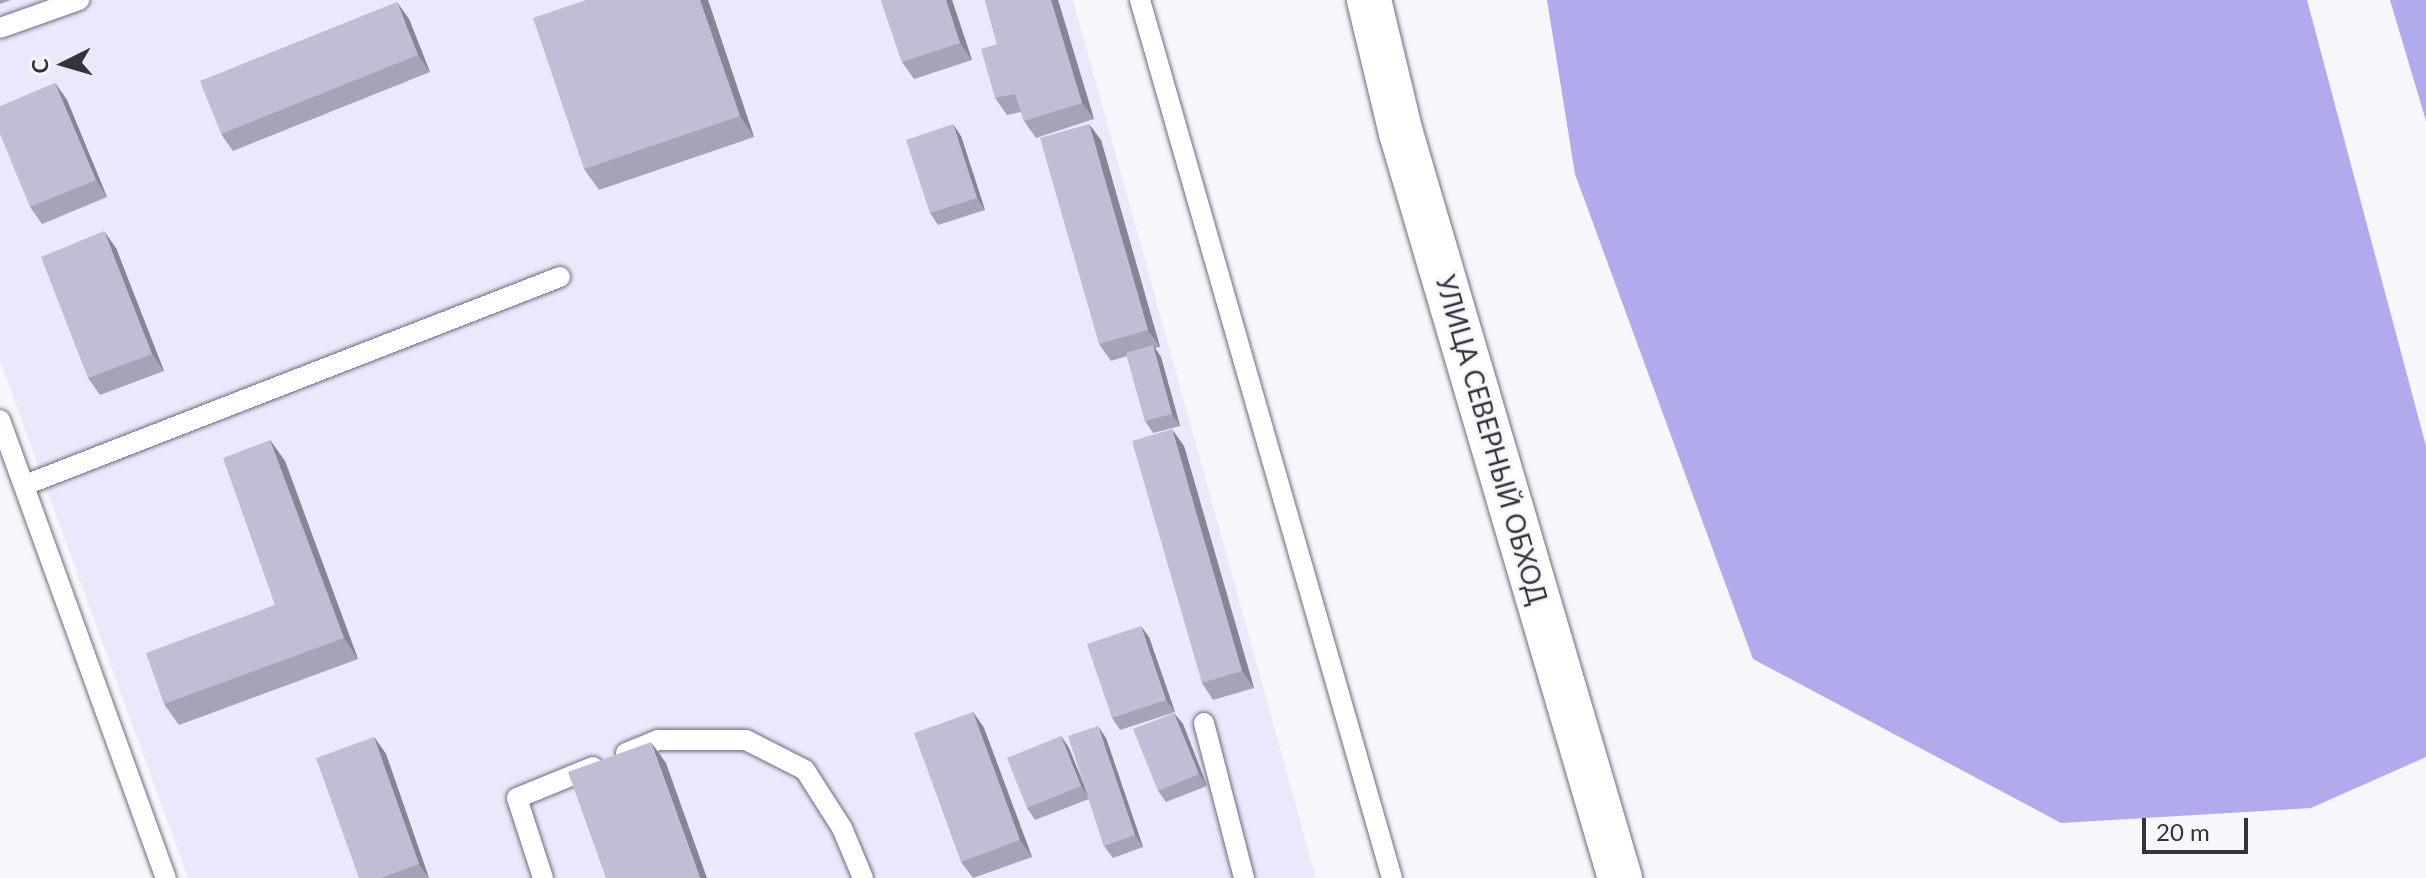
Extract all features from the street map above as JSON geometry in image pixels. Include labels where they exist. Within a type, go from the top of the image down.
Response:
[{"type":"highway","name":"УЛИЦА СЕВЕРНЫЙ ОБХОД","points":[[1369,0],[1401,133],[1620,878]]},
{"type":"lane","points":[[0,28],[79,0]]},
{"type":"lane","points":[[1140,0],[1392,878]]},
{"type":"lane","points":[[25,485],[560,277]]},
{"type":"lane","points":[[0,420],[166,878]]},
{"type":"lane","points":[[1204,723],[1244,878]]},
{"type":"lane","points":[[543,878],[517,798],[658,740],[746,740],[805,770],[842,828],[863,878]]},
{"type":"shaded area","points":[[0,0],[1073,0],[1316,878],[188,878],[0,361]]},
{"type":"shaded area","points":[[1547,0],[2307,0],[2426,446],[2426,757],[2311,808],[2061,823],[1753,659],[1575,174]]},
{"type":"shaded area","points":[[2390,0],[2426,0],[2426,121]]},
{"type":"building","points":[[586,0],[700,0],[740,116],[584,169],[533,18]]},
{"type":"building","points":[[881,0],[946,0],[960,43],[902,62]]},
{"type":"building","points":[[985,0],[1051,0],[1082,103],[1024,121],[1015,94],[995,98],[981,49],[997,44]]},
{"type":"building","points":[[397,2],[418,55],[221,134],[200,81]]},
{"type":"building","points":[[55,83],[96,180],[30,207],[0,134],[0,106]]},
{"type":"building","points":[[953,124],[977,198],[930,213],[906,140]]},
{"type":"building","points":[[1089,124],[1148,330],[1099,344],[1040,138]]},
{"type":"building","points":[[104,231],[152,354],[88,378],[41,257]]},
{"type":"building","points":[[1153,345],[1172,414],[1145,421],[1126,353]]},
{"type":"building","points":[[1172,429],[1242,671],[1202,683],[1132,441]]},
{"type":"building","points":[[270,440],[344,638],[164,704],[146,653],[275,605],[223,458]]},
{"type":"building","points":[[1141,626],[1166,700],[1112,718],[1087,644]]},
{"type":"building","points":[[973,712],[1020,840],[961,862],[914,733]]},
{"type":"building","points":[[1174,713],[1199,774],[1158,791],[1133,729]]},
{"type":"building","points":[[1098,726],[1135,835],[1104,846],[1068,736]]},
{"type":"building","points":[[1061,736],[1081,786],[1027,808],[1007,758]]},
{"type":"building","points":[[374,737],[419,864],[381,878],[359,878],[316,758]]},
{"type":"building","points":[[651,742],[700,878],[606,878],[568,772]]}]
